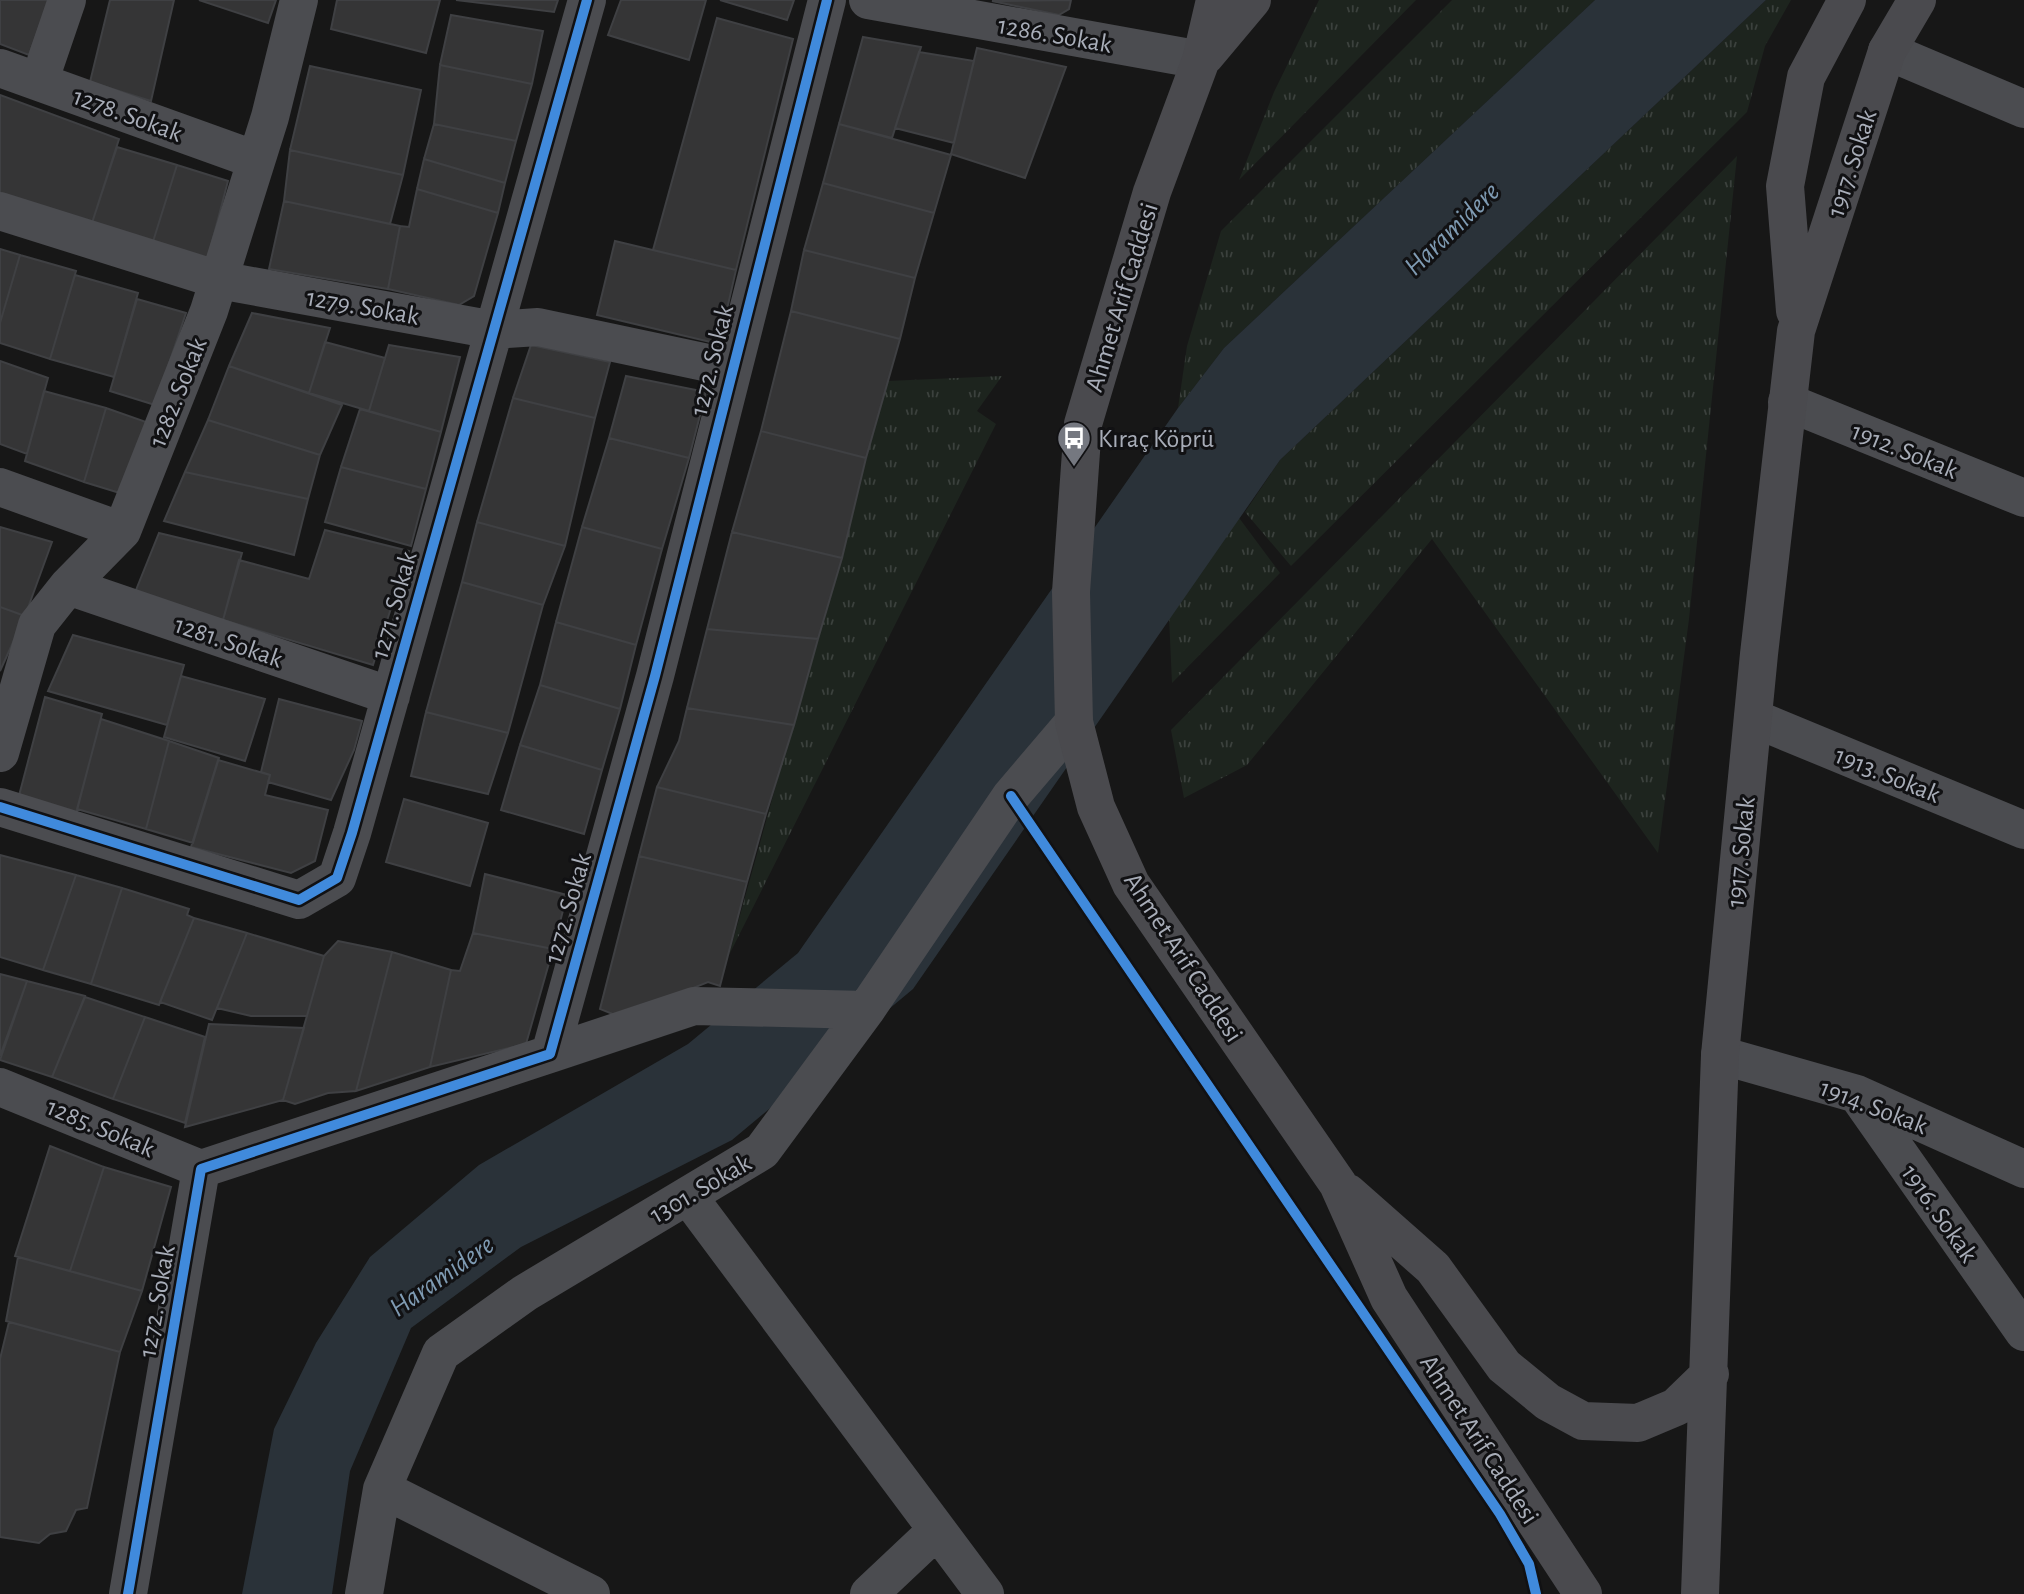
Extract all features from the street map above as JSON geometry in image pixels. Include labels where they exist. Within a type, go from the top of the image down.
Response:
[{"type":"main road","name":"Ahmet Arif Caddesi","points":[[1215,0],[1201,60],[1152,192],[1083,424],[1072,592],[1074,722],[1096,807],[1131,884],[1338,1184],[1389,1298],[1583,1594]]},
{"type":"main road","points":[[1201,60],[1252,0]]},
{"type":"main road","name":"1917. Sokak","points":[[1796,331],[1785,186],[1806,77],[1847,0]]},
{"type":"main road","name":"1917. Sokak","points":[[1700,1594],[1720,1055],[1753,718],[1796,331],[1887,51],[1917,0]]},
{"type":"main road","points":[[1338,1184],[1433,1268],[1504,1366],[1559,1408],[1583,1421],[1638,1423],[1676,1407],[1710,1374]]},
{"type":"street","points":[[39,82],[67,0]]},
{"type":"street","name":"1282. Sokak","points":[[1,746],[37,625],[68,586],[122,531],[209,312],[256,160],[299,0]]},
{"type":"street","name":"1271. Sokak","points":[[0,807],[299,901],[337,878],[587,0]]},
{"type":"street","name":"1272. Sokak","points":[[550,1054],[655,676],[827,0]]},
{"type":"street","name":"1286. Sokak","points":[[868,0],[1201,60]]},
{"type":"street","points":[[1887,51],[2024,109]]},
{"type":"street","name":"1278. Sokak","points":[[0,68],[256,160]]},
{"type":"street","name":"1279. Sokak","points":[[0,211],[219,280],[494,330],[538,327],[732,368]]},
{"type":"street","name":"1912. Sokak","points":[[1787,402],[2024,498]]},
{"type":"street","points":[[0,487],[122,531]]},
{"type":"street","name":"1281. Sokak","points":[[68,586],[391,696]]},
{"type":"street","name":"1913. Sokak","points":[[1753,718],[2024,830]]},
{"type":"street","name":"1301. Sokak","points":[[364,1594],[382,1489],[441,1353],[526,1293],[762,1151],[866,1010],[1012,796],[1074,722]]},
{"type":"street","points":[[201,1169],[694,1006],[866,1010]]},
{"type":"street","name":"1914. Sokak","points":[[1720,1055],[1857,1094],[2024,1169]]},
{"type":"street","name":"1285. Sokak","points":[[0,1087],[201,1169]]},
{"type":"street","name":"1916. Sokak","points":[[1857,1094],[2024,1332]]},
{"type":"street","name":"1272. Sokak","points":[[128,1594],[201,1169]]},
{"type":"street","points":[[688,1196],[985,1594]]},
{"type":"street","points":[[382,1489],[591,1594]]},
{"type":"street","points":[[869,1594],[936,1531]]},
{"type":"green space","points":[[1319,0],[1416,0],[1239,180],[1274,92]]},
{"type":"green space","points":[[1452,0],[1595,0],[1224,348],[1178,408],[1187,346],[1221,231]]},
{"type":"green space","points":[[1766,0],[1791,0],[1765,46],[1747,112],[1291,566],[1245,512],[1280,460]]},
{"type":"green space","points":[[1737,156],[1689,619],[1658,853],[1432,539],[1247,765],[1184,798],[1171,730]]},
{"type":"green space","points":[[1002,376],[977,411],[996,424],[729,955],[888,381]]},
{"type":"green space","points":[[1173,429],[1280,573],[1172,683],[1168,594]]},
{"type":"water","name":"Haramidere","points":[[1595,0],[1766,0],[1280,460],[913,989],[732,1140],[521,1247],[411,1328],[350,1471],[332,1594],[242,1594],[274,1429],[316,1343],[370,1257],[479,1165],[688,1044],[798,953],[1178,408],[1224,348]]},
{"type":"building","points":[[0,0],[49,0],[29,55],[0,44]]},
{"type":"building","points":[[110,0],[174,0],[151,101],[90,82]]},
{"type":"building","points":[[199,0],[276,0],[268,23]]},
{"type":"building","points":[[337,0],[440,0],[426,53],[331,29]]},
{"type":"building","points":[[456,0],[558,0],[554,12]]},
{"type":"building","points":[[621,0],[706,0],[689,60],[608,35]]},
{"type":"building","points":[[720,0],[794,0],[787,20]]},
{"type":"building","points":[[1071,0],[1069,9],[1059,15],[992,1]]},
{"type":"building","points":[[451,15],[543,31],[532,84],[440,65]]},
{"type":"building","points":[[717,18],[793,39],[736,270],[653,250]]},
{"type":"building","points":[[863,37],[921,47],[892,138],[839,124]]},
{"type":"building","points":[[977,48],[1066,67],[1025,178],[951,154]]},
{"type":"building","points":[[919,52],[974,61],[954,143],[895,128]]},
{"type":"building","points":[[440,65],[532,84],[516,141],[434,124]]},
{"type":"building","points":[[310,66],[421,90],[403,175],[290,150]]},
{"type":"building","points":[[0,95],[119,139],[91,226],[0,194]]},
{"type":"building","points":[[434,124],[516,141],[505,183],[424,159]]},
{"type":"building","points":[[839,124],[951,155],[934,213],[823,183]]},
{"type":"building","points":[[117,147],[177,165],[151,248],[91,226]]},
{"type":"building","points":[[290,150],[403,175],[390,224],[284,201]]},
{"type":"building","points":[[424,159],[505,183],[498,213],[417,189]]},
{"type":"building","points":[[177,165],[228,181],[206,265],[151,248]]},
{"type":"building","points":[[823,183],[934,213],[915,278],[804,250]]},
{"type":"building","points":[[417,189],[498,213],[474,296],[459,305],[388,289],[400,226],[409,227]]},
{"type":"building","points":[[284,201],[400,226],[388,289],[269,269]]},
{"type":"building","points":[[615,241],[736,270],[719,344],[597,315]]},
{"type":"building","points":[[0,249],[20,255],[0,323]]},
{"type":"building","points":[[804,250],[915,278],[900,339],[791,311]]},
{"type":"building","points":[[20,255],[76,271],[50,359],[0,343],[0,323]]},
{"type":"building","points":[[75,275],[138,293],[114,377],[50,359]]},
{"type":"building","points":[[137,299],[186,313],[155,405],[110,391]]},
{"type":"building","points":[[791,311],[900,339],[866,458],[761,431]]},
{"type":"building","points":[[252,313],[330,328],[309,393],[229,366]]},
{"type":"building","points":[[325,342],[385,358],[369,411],[309,393]]},
{"type":"building","points":[[389,345],[460,357],[441,432],[369,411]]},
{"type":"building","points":[[531,345],[610,362],[595,418],[513,398]]},
{"type":"building","points":[[0,361],[48,378],[27,454],[0,444]]},
{"type":"building","points":[[229,366],[342,405],[320,455],[208,420]]},
{"type":"building","points":[[626,376],[706,392],[689,458],[609,438]]},
{"type":"building","points":[[44,391],[106,408],[84,482],[25,461]]},
{"type":"building","points":[[513,398],[595,418],[565,546],[477,522]]},
{"type":"building","points":[[106,408],[149,423],[123,494],[84,482]]},
{"type":"building","points":[[360,409],[441,432],[426,489],[341,467]]},
{"type":"building","points":[[208,420],[320,455],[308,499],[185,472]]},
{"type":"building","points":[[761,431],[866,458],[842,558],[732,532]]},
{"type":"building","points":[[609,438],[689,458],[662,549],[582,527]]},
{"type":"building","points":[[341,467],[426,489],[411,546],[325,522]]},
{"type":"building","points":[[185,472],[308,499],[294,555],[164,521]]},
{"type":"building","points":[[477,522],[565,546],[543,605],[462,582]]},
{"type":"building","points":[[0,527],[52,542],[25,616],[0,607]]},
{"type":"building","points":[[582,527],[662,549],[636,645],[556,622]]},
{"type":"building","points":[[325,530],[409,551],[373,665],[223,620],[239,560],[309,579]]},
{"type":"building","points":[[732,532],[842,558],[818,639],[707,629]]},
{"type":"building","points":[[159,533],[242,553],[223,620],[134,595]]},
{"type":"building","points":[[462,582],[543,605],[508,733],[426,712]]},
{"type":"building","points":[[0,607],[25,616],[0,671]]},
{"type":"building","points":[[556,622],[636,645],[620,709],[540,685]]},
{"type":"building","points":[[707,629],[818,639],[794,725],[687,708]]},
{"type":"building","points":[[73,635],[184,665],[167,725],[48,691]]},
{"type":"building","points":[[181,676],[265,699],[245,761],[164,737]]},
{"type":"building","points":[[540,685],[620,709],[602,770],[520,745]]},
{"type":"building","points":[[45,697],[102,714],[74,822],[16,807]]},
{"type":"building","points":[[279,699],[362,721],[354,750],[331,800],[268,782],[270,775],[261,772]]},
{"type":"building","points":[[687,708],[794,725],[766,814],[657,787],[679,741]]},
{"type":"building","points":[[426,712],[508,733],[488,794],[411,776]]},
{"type":"building","points":[[101,719],[169,741],[146,829],[77,809]]},
{"type":"building","points":[[169,741],[219,758],[193,843],[146,829]]},
{"type":"building","points":[[520,745],[602,770],[584,834],[501,810]]},
{"type":"building","points":[[218,760],[270,775],[265,795],[328,810],[315,861],[291,873],[191,847]]},
{"type":"building","points":[[657,787],[766,814],[747,882],[639,856]]},
{"type":"building","points":[[404,799],[488,823],[470,886],[386,862]]},
{"type":"building","points":[[0,855],[76,875],[43,970],[0,957]]},
{"type":"building","points":[[639,856],[747,882],[720,986],[708,982],[620,1017],[600,1009]]},
{"type":"building","points":[[485,874],[567,895],[553,949],[473,933]]},
{"type":"building","points":[[76,875],[122,888],[91,984],[43,970]]},
{"type":"building","points":[[122,888],[189,909],[187,915],[194,918],[159,1005],[91,984]]},
{"type":"building","points":[[194,918],[247,933],[212,1020],[160,1002]]},
{"type":"building","points":[[247,933],[324,956],[307,1016],[251,1016],[217,1008]]},
{"type":"building","points":[[473,933],[553,949],[526,1044],[430,1067],[451,970],[460,971]]},
{"type":"building","points":[[338,941],[392,952],[356,1091],[328,1093],[295,1104],[283,1100],[324,956]]},
{"type":"building","points":[[392,952],[451,970],[430,1067],[356,1091]]},
{"type":"building","points":[[0,974],[27,981],[0,1056]]},
{"type":"building","points":[[27,981],[85,996],[52,1077],[0,1060]]},
{"type":"building","points":[[85,997],[145,1017],[113,1099],[52,1077]]},
{"type":"building","points":[[145,1017],[205,1037],[185,1123],[113,1099]]},
{"type":"building","points":[[209,1024],[304,1028],[283,1100],[185,1127]]},
{"type":"building","points":[[50,1146],[104,1167],[70,1271],[15,1256]]},
{"type":"building","points":[[104,1167],[171,1187],[142,1291],[70,1271]]},
{"type":"building","points":[[18,1257],[142,1291],[120,1352],[6,1321]]},
{"type":"building","points":[[9,1322],[120,1352],[87,1508],[76,1510],[66,1531],[50,1534],[39,1543],[0,1537],[0,1359]]},
{"type":"cycle path","points":[[0,807],[299,900],[337,878],[352,833],[587,0]]},
{"type":"cycle path","points":[[128,1594],[201,1169],[550,1054],[655,676],[827,0]]},
{"type":"cycle path","points":[[1011,796],[1500,1514],[1529,1564],[1536,1594]]},
{"type":"place","name":"Kıraç Köprü","points":[[1074,468]]}]
